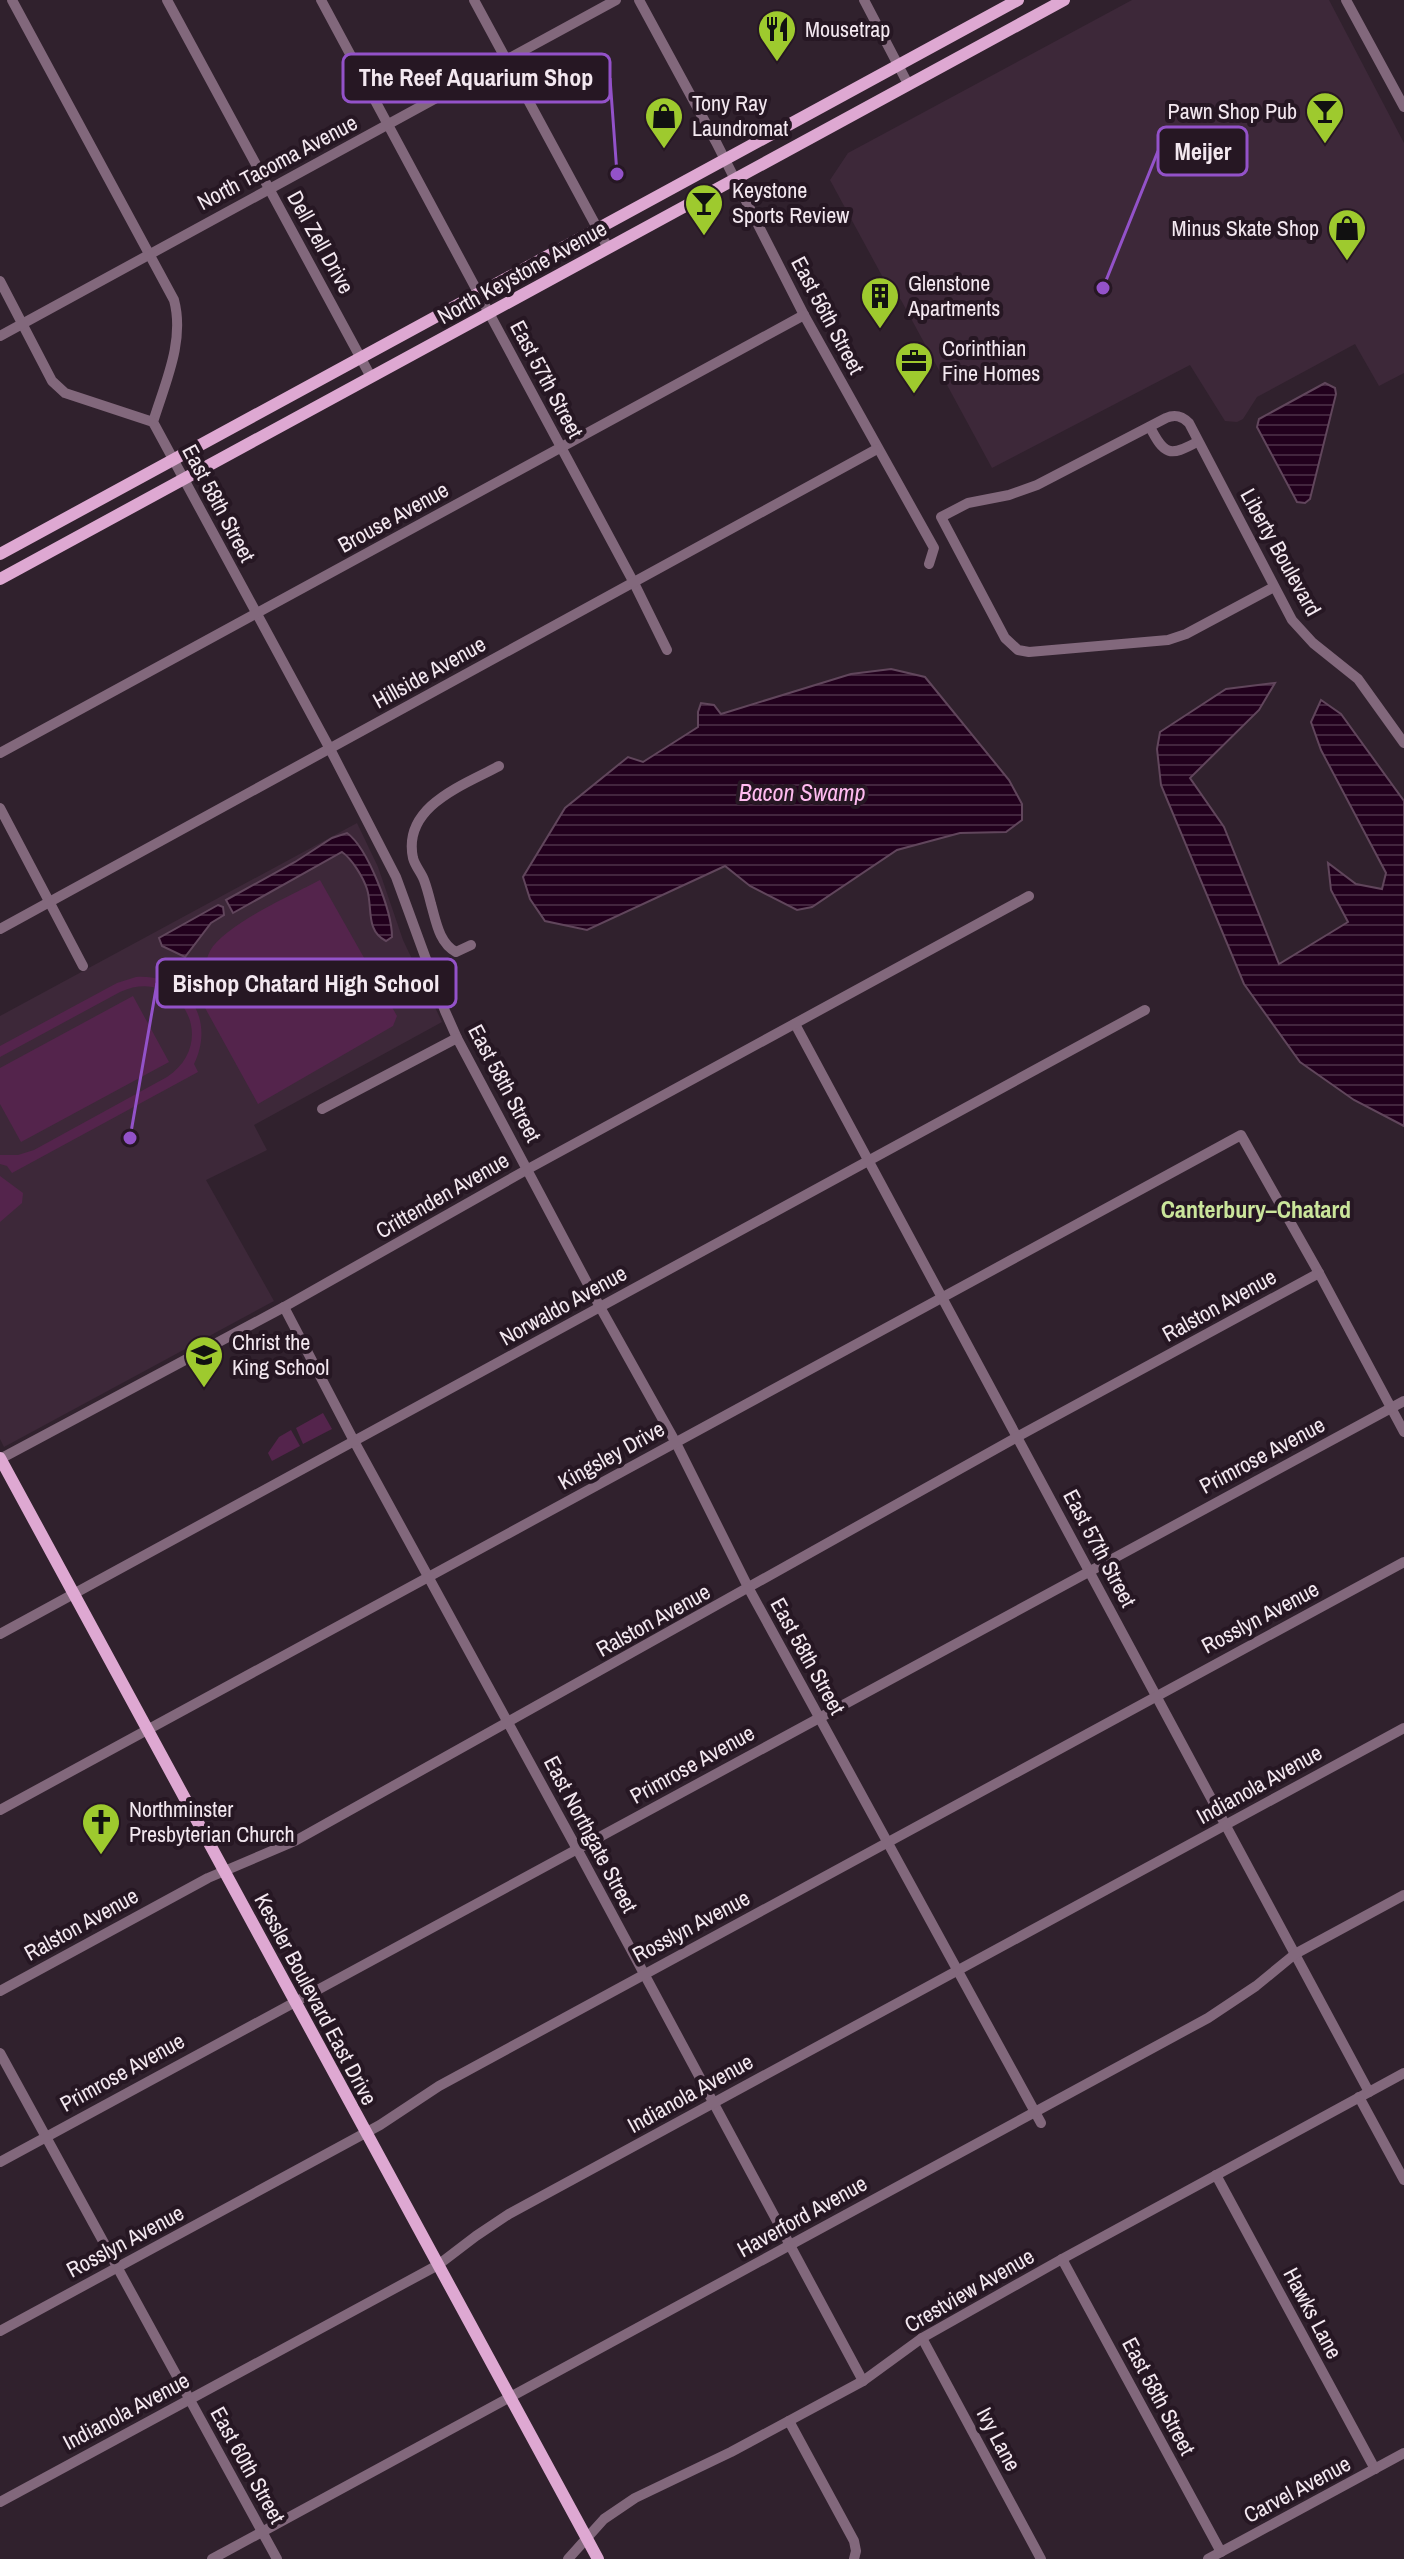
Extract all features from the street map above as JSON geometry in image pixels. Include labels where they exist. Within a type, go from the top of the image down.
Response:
[{"type":"main road","name":"North Keystone Avenue","points":[[0,554],[1018,0]]},
{"type":"main road","name":"North Keystone Avenue","points":[[1,576],[1064,0]]},
{"type":"main road","name":"Kessler Boulevard East Drive","points":[[0,1459],[598,2559]]},
{"type":"street","points":[[0,281],[58,388],[153,422],[175,348],[178,327],[171,293],[12,0]]},
{"type":"street","name":"Dell Zell Drive","points":[[167,0],[371,377]]},
{"type":"street","name":"East 57th Street","points":[[321,0],[667,650]]},
{"type":"street","points":[[474,0],[608,248]]},
{"type":"street","name":"North Tacoma Avenue","points":[[0,336],[616,0]]},
{"type":"street","name":"East 56th Street","points":[[639,0],[725,159],[804,315],[934,548],[929,564]]},
{"type":"street","points":[[864,0],[908,84]]},
{"type":"street","points":[[1346,0],[1404,107]]},
{"type":"street","name":"Brouse Avenue","points":[[0,753],[804,315]]},
{"type":"street","name":"Liberty Boulevard","points":[[1274,587],[1186,634],[1168,640],[1029,652],[1018,650],[1005,638],[941,517],[973,501],[1022,491],[1169,416],[1182,417],[1189,423],[1287,612],[1302,632],[1358,679],[1404,743]]},
{"type":"street","name":"East 58th Street","points":[[153,422],[396,877],[457,1038],[676,1443],[818,1718],[1041,2123]]},
{"type":"street","points":[[1150,427],[1166,451],[1180,451],[1197,442]]},
{"type":"street","name":"Hillside Avenue","points":[[0,929],[877,449]]},
{"type":"street","points":[[471,945],[456,952],[446,945],[439,932],[423,877],[413,859],[412,843],[418,823],[427,809],[443,796],[499,766]]},
{"type":"street","points":[[0,808],[83,966]]},
{"type":"street","points":[[396,877],[417,868]]},
{"type":"street","name":"Crittenden Avenue","points":[[0,1459],[284,1307],[528,1169],[1029,896]]},
{"type":"street","name":"Norwaldo Avenue","points":[[0,1634],[1145,1010]]},
{"type":"street","name":"East 57th Street","points":[[795,1024],[1369,2092]]},
{"type":"street","points":[[322,1109],[457,1038]]},
{"type":"street","name":"Kingsley Drive","points":[[0,1810],[1241,1135],[1319,1273]]},
{"type":"street","points":[[1319,1273],[1404,1432]]},
{"type":"street","name":"Ralston Avenue","points":[[0,1991],[224,1870],[295,1841],[1017,1437],[1319,1273]]},
{"type":"street","name":"East Northgate Street","points":[[284,1307],[863,2381]]},
{"type":"street","name":"Primrose Avenue","points":[[0,2162],[1404,1401]]},
{"type":"street","name":"Rosslyn Avenue","points":[[0,2331],[366,2132],[439,2086],[643,1974],[1404,1562]]},
{"type":"street","name":"Indianola Avenue","points":[[0,2502],[438,2265],[504,2217],[1404,1728]]},
{"type":"street","name":"Haverford Avenue","points":[[212,2559],[1221,2011],[1295,1954],[1404,1895]]},
{"type":"street","name":"East 60th Street","points":[[0,2053],[277,2559]]},
{"type":"street","name":"Crestview Avenue","points":[[568,2559],[604,2519],[635,2498],[720,2458],[863,2381],[922,2338],[1404,2073]]},
{"type":"street","points":[[1359,2097],[1404,2180]]},
{"type":"street","name":"Hawks Lane","points":[[1216,2175],[1375,2469]]},
{"type":"street","name":"East 58th Street","points":[[1062,2259],[1221,2552]]},
{"type":"street","name":"Ivy Lane","points":[[922,2338],[1041,2559]]},
{"type":"street","points":[[789,2421],[854,2541],[854,2558]]},
{"type":"street","name":"Carvel Avenue","points":[[1208,2559],[1404,2453]]},
{"type":"shaded area","points":[[1132,0],[1329,0],[1404,143],[1404,373],[1379,386],[1355,344],[1257,397],[1243,419],[1237,422],[1225,421],[1190,365],[992,468],[901,300],[887,285],[830,180],[848,153]]},
{"type":"shaded area","points":[[357,823],[378,867],[403,940],[442,1022],[254,1125],[267,1150],[206,1180],[274,1301],[4,1447],[0,1439],[0,1016]]},
{"type":"shaded area","points":[[320,880],[397,1016],[393,1026],[258,1104],[204,1006],[205,964],[210,951],[229,931]]},
{"type":"shaded area","points":[[136,977],[170,983],[183,991],[192,1002],[199,1016],[201,1031],[194,1064],[198,1072],[12,1173],[7,1166],[0,1164],[0,1155],[18,1155],[34,1150],[167,1077],[183,1062],[191,1045],[191,1027],[186,1011],[175,998],[160,989],[141,986],[120,992],[0,1057],[0,1046],[117,983]]},
{"type":"shaded area","points":[[133,996],[169,1062],[21,1142],[0,1104],[0,1068]]},
{"type":"shaded area","points":[[0,1176],[23,1193],[22,1203],[0,1222]]},
{"type":"shaded area","points":[[323,1413],[332,1429],[303,1444],[296,1428]]},
{"type":"shaded area","points":[[291,1430],[300,1446],[272,1461],[268,1453],[279,1437]]},
{"type":"water","points":[[1325,383],[1335,388],[1336,394],[1310,499],[1305,503],[1297,502],[1257,427],[1259,419]]},
{"type":"water","name":"Bacon Swamp","points":[[891,669],[925,677],[1009,780],[1022,804],[1022,820],[1006,832],[960,833],[897,850],[812,907],[797,910],[750,886],[725,866],[587,930],[545,921],[530,899],[523,877],[565,808],[628,757],[643,762],[698,727],[701,703],[714,705],[721,714],[851,674]]},
{"type":"water","points":[[1275,683],[1259,710],[1190,778],[1224,827],[1279,964],[1348,922],[1331,890],[1328,863],[1356,884],[1382,889],[1386,873],[1321,750],[1311,722],[1321,700],[1341,714],[1404,801],[1404,1126],[1354,1100],[1300,1062],[1244,984],[1161,785],[1157,749],[1160,732],[1226,689]]},
{"type":"water","points":[[347,833],[363,852],[377,881],[388,912],[392,937],[386,941],[375,931],[365,884],[342,852],[233,913],[226,900],[332,838]]},
{"type":"water","points":[[218,905],[223,907],[224,915],[211,923],[185,957],[162,946],[159,938]]},
{"type":"place","name":"Mousetrap","points":[[777,63]]},
{"type":"place","name":"Pawn Shop Pub","points":[[1325,145]]},
{"type":"place","name":"Tony Ray Laundromat","points":[[664,150]]},
{"type":"place","name":"The Reef Aquarium Shop","points":[[617,174]]},
{"type":"place","name":"Keystone Sports Review","points":[[704,237]]},
{"type":"place","name":"Minus Skate Shop","points":[[1347,262]]},
{"type":"place","name":"Meijer","points":[[1103,288]]},
{"type":"place","name":"Glenstone Apartments","points":[[880,330]]},
{"type":"place","name":"Corinthian Fine Homes","points":[[914,395]]},
{"type":"place","name":"Bishop Chatard High School","points":[[130,1138]]},
{"type":"place","name":"Christ the King School","points":[[204,1389]]},
{"type":"place","name":"Northminster Presbyterian Church","points":[[101,1856]]},
{"type":"district","name":"Canterbury–Chatard","points":[[1256,1210]]}]
